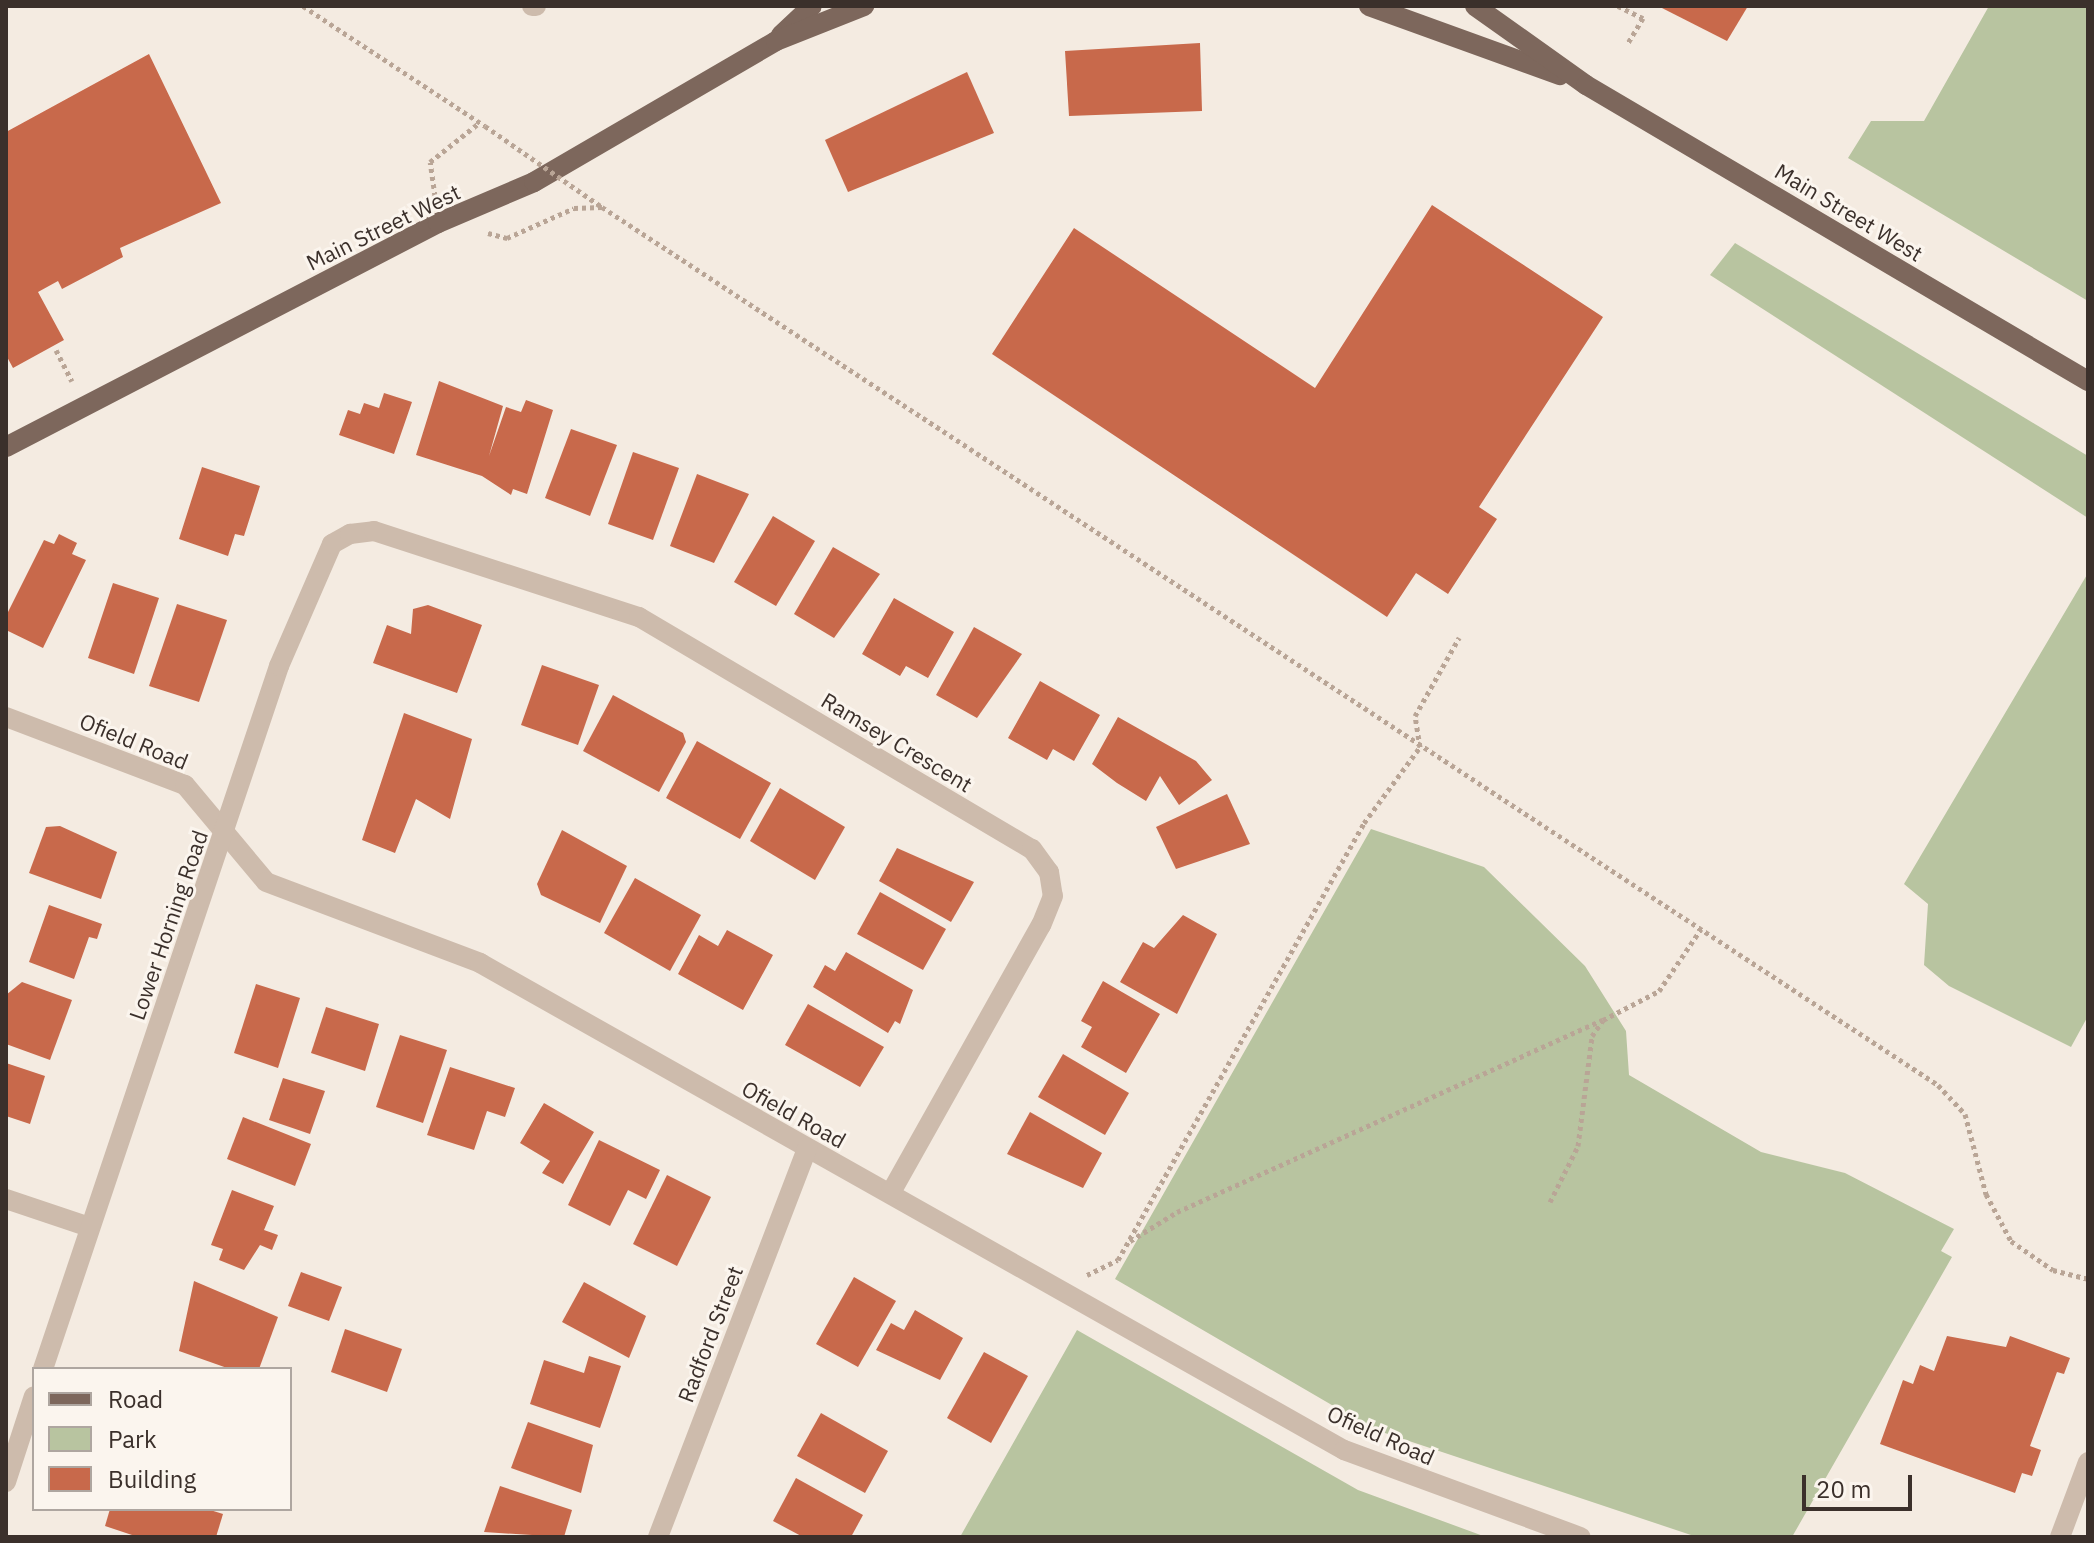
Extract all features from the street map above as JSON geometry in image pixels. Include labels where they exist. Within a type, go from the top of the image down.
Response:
[{"type":"main road","name":"Main Street West","points":[[776,41],[812,6]]},
{"type":"main road","name":"Main Street West","points":[[6,447],[438,223],[534,182],[776,41],[858,9],[877,6]]},
{"type":"main road","name":"Main Street West","points":[[1369,6],[1586,85]]},
{"type":"main road","name":"Main Street West","points":[[1475,6],[1586,85],[2088,381]]},
{"type":"street","name":"Lower Horning Road","points":[[44,1367],[309,589],[332,544],[374,531]]},
{"type":"street","name":"Ramsey Crescent","points":[[374,531],[639,617],[1041,860],[1053,896],[1041,925],[890,1194]]},
{"type":"street","name":"Ofield Road","points":[[6,717],[185,785],[226,830],[266,882],[480,963],[1344,1450],[1580,1537]]},
{"type":"street","name":"Radford Street","points":[[658,1537],[807,1149]]},
{"type":"street","points":[[6,1199],[89,1227]]},
{"type":"street","points":[[6,1482],[32,1402]]},
{"type":"street","points":[[2060,1537],[2088,1462]]},
{"type":"path","points":[[303,6],[1420,747],[1938,1085],[1965,1114],[1986,1194],[2011,1241],[2053,1270],[2088,1279]]},
{"type":"path","points":[[1618,6],[1643,18],[1627,45]]},
{"type":"path","points":[[430,162],[482,124]]},
{"type":"path","points":[[507,238],[574,208],[602,207]]},
{"type":"path","points":[[56,350],[68,373]]},
{"type":"path","points":[[1057,1288],[1112,1266],[1129,1242],[1364,823],[1420,747],[1415,716],[1459,638]]},
{"type":"path","points":[[1129,1242],[1177,1212],[1603,1020],[1659,991],[1701,929]]},
{"type":"path","points":[[1550,1202],[1578,1146],[1586,1110],[1585,1052],[1603,1020]]},
{"type":"green space","points":[[1989,6],[2088,6],[2088,301],[1848,158],[1871,121],[1924,121]]},
{"type":"green space","points":[[1735,243],[2088,456],[2088,518],[1710,275]]},
{"type":"green space","points":[[2088,573],[2088,1016],[2071,1047],[1949,986],[1924,965],[1928,904],[1904,884]]},
{"type":"green space","points":[[1371,829],[1484,867],[1585,966],[1626,1031],[1629,1075],[1761,1152],[1845,1173],[1954,1229],[1941,1251],[1952,1257],[1792,1537],[1697,1537],[1373,1429],[1115,1279]]},
{"type":"green space","points":[[1077,1330],[1358,1490],[1486,1537],[960,1537]]},
{"type":"building","points":[[1658,6],[1748,6],[1727,41]]},
{"type":"building","points":[[1200,43],[1202,111],[1069,116],[1065,51]]},
{"type":"building","points":[[149,54],[221,203],[120,248],[123,257],[62,289],[58,281],[38,292],[64,340],[13,368],[6,355],[6,132]]},
{"type":"building","points":[[967,72],[994,133],[848,192],[825,140]]},
{"type":"building","points":[[1432,205],[1603,317],[1479,507],[1497,519],[1448,594],[1416,573],[1387,617],[992,354],[1074,228],[1315,388]]},
{"type":"building","points":[[439,381],[503,406],[489,456],[506,407],[521,412],[526,400],[553,410],[527,494],[513,489],[511,495],[482,476],[416,455]]},
{"type":"building","points":[[384,393],[412,402],[394,454],[339,435],[348,410],[360,414],[364,403],[379,408]]},
{"type":"building","points":[[571,429],[617,445],[590,516],[545,498]]},
{"type":"building","points":[[633,452],[679,468],[653,540],[608,524]]},
{"type":"building","points":[[202,467],[260,486],[244,536],[235,534],[228,556],[179,539]]},
{"type":"building","points":[[697,474],[749,494],[714,563],[670,546]]},
{"type":"building","points":[[773,516],[815,541],[776,606],[734,582]]},
{"type":"building","points":[[59,534],[77,543],[72,554],[86,560],[43,648],[6,630],[6,616],[44,540],[54,544]]},
{"type":"building","points":[[833,547],[880,574],[834,638],[794,614]]},
{"type":"building","points":[[113,583],[159,598],[134,674],[88,658]]},
{"type":"building","points":[[894,598],[954,632],[928,678],[906,666],[900,676],[862,654]]},
{"type":"building","points":[[177,604],[227,620],[199,702],[149,686]]},
{"type":"building","points":[[428,605],[482,625],[457,693],[373,663],[387,625],[411,634],[413,609]]},
{"type":"building","points":[[974,627],[1022,654],[977,718],[936,695]]},
{"type":"building","points":[[542,665],[599,685],[578,745],[521,725]]},
{"type":"building","points":[[1040,681],[1100,715],[1074,761],[1053,749],[1047,760],[1008,738]]},
{"type":"building","points":[[613,695],[683,733],[686,742],[659,792],[583,751]]},
{"type":"building","points":[[404,713],[472,739],[450,819],[416,799],[395,853],[362,840]]},
{"type":"building","points":[[1118,717],[1196,761],[1212,780],[1179,805],[1160,776],[1146,801],[1117,783],[1092,764]]},
{"type":"building","points":[[697,741],[771,783],[740,839],[666,798]]},
{"type":"building","points":[[780,788],[845,827],[815,880],[750,841]]},
{"type":"building","points":[[1227,794],[1250,844],[1176,869],[1156,827]]},
{"type":"building","points":[[60,826],[117,852],[101,899],[29,873],[46,827]]},
{"type":"building","points":[[562,830],[627,866],[600,923],[541,895],[537,884]]},
{"type":"building","points":[[897,848],[974,882],[951,922],[879,881]]},
{"type":"building","points":[[635,878],[701,915],[670,971],[604,933]]},
{"type":"building","points":[[880,892],[946,929],[923,970],[857,934]]},
{"type":"building","points":[[49,905],[102,924],[97,939],[89,937],[74,979],[29,962]]},
{"type":"building","points":[[1183,915],[1217,934],[1177,1014],[1120,982],[1143,942],[1154,948]]},
{"type":"building","points":[[727,930],[773,955],[743,1010],[678,974],[699,935],[718,946]]},
{"type":"building","points":[[846,952],[913,990],[900,1024],[895,1021],[888,1033],[813,987],[825,965],[835,971]]},
{"type":"building","points":[[1103,981],[1160,1014],[1126,1073],[1081,1047],[1092,1027],[1081,1021]]},
{"type":"building","points":[[22,982],[72,1000],[50,1060],[6,1044],[6,995]]},
{"type":"building","points":[[256,984],[300,998],[278,1068],[234,1053]]},
{"type":"building","points":[[808,1004],[884,1047],[860,1087],[785,1045]]},
{"type":"building","points":[[326,1007],[379,1024],[365,1071],[311,1053]]},
{"type":"building","points":[[400,1035],[447,1050],[423,1123],[376,1107]]},
{"type":"building","points":[[1063,1054],[1129,1093],[1105,1135],[1038,1097]]},
{"type":"building","points":[[6,1063],[45,1076],[30,1124],[6,1116]]},
{"type":"building","points":[[450,1067],[515,1088],[505,1117],[487,1111],[474,1150],[427,1135]]},
{"type":"building","points":[[283,1078],[325,1091],[310,1134],[269,1120]]},
{"type":"building","points":[[544,1103],[594,1132],[563,1184],[542,1173],[550,1161],[520,1143]]},
{"type":"building","points":[[1030,1112],[1102,1153],[1083,1188],[1007,1154]]},
{"type":"building","points":[[243,1117],[311,1144],[295,1186],[227,1159]]},
{"type":"building","points":[[599,1140],[660,1170],[646,1199],[628,1190],[610,1226],[568,1205]]},
{"type":"building","points":[[667,1175],[711,1197],[677,1266],[633,1244]]},
{"type":"building","points":[[232,1190],[274,1206],[264,1230],[278,1235],[272,1250],[260,1245],[244,1270],[219,1260],[223,1249],[211,1245]]},
{"type":"building","points":[[301,1272],[342,1287],[329,1321],[288,1306]]},
{"type":"building","points":[[854,1277],[896,1301],[858,1367],[816,1344]]},
{"type":"building","points":[[194,1281],[278,1317],[260,1367],[224,1367],[179,1351]]},
{"type":"building","points":[[584,1282],[646,1316],[629,1358],[562,1322]]},
{"type":"building","points":[[915,1310],[963,1338],[940,1380],[876,1350],[891,1323],[904,1330]]},
{"type":"building","points":[[345,1329],[402,1349],[387,1392],[331,1372]]},
{"type":"building","points":[[1947,1336],[2006,1347],[2010,1336],[2070,1358],[2064,1374],[2057,1372],[2030,1446],[2041,1450],[2032,1476],[2022,1473],[2015,1493],[1880,1444],[1903,1380],[1913,1384],[1920,1365],[1934,1371]]},
{"type":"building","points":[[984,1352],[1028,1376],[991,1443],[947,1418]]},
{"type":"building","points":[[589,1356],[621,1366],[600,1428],[530,1404],[544,1360],[584,1373]]},
{"type":"building","points":[[821,1413],[888,1451],[865,1493],[797,1456]]},
{"type":"building","points":[[528,1422],[593,1445],[581,1493],[511,1468]]},
{"type":"building","points":[[796,1478],[863,1515],[851,1537],[803,1537],[773,1521]]},
{"type":"building","points":[[500,1486],[572,1510],[564,1537],[484,1532]]},
{"type":"building","points":[[109,1511],[213,1511],[223,1514],[216,1537],[138,1537],[105,1526]]}]
